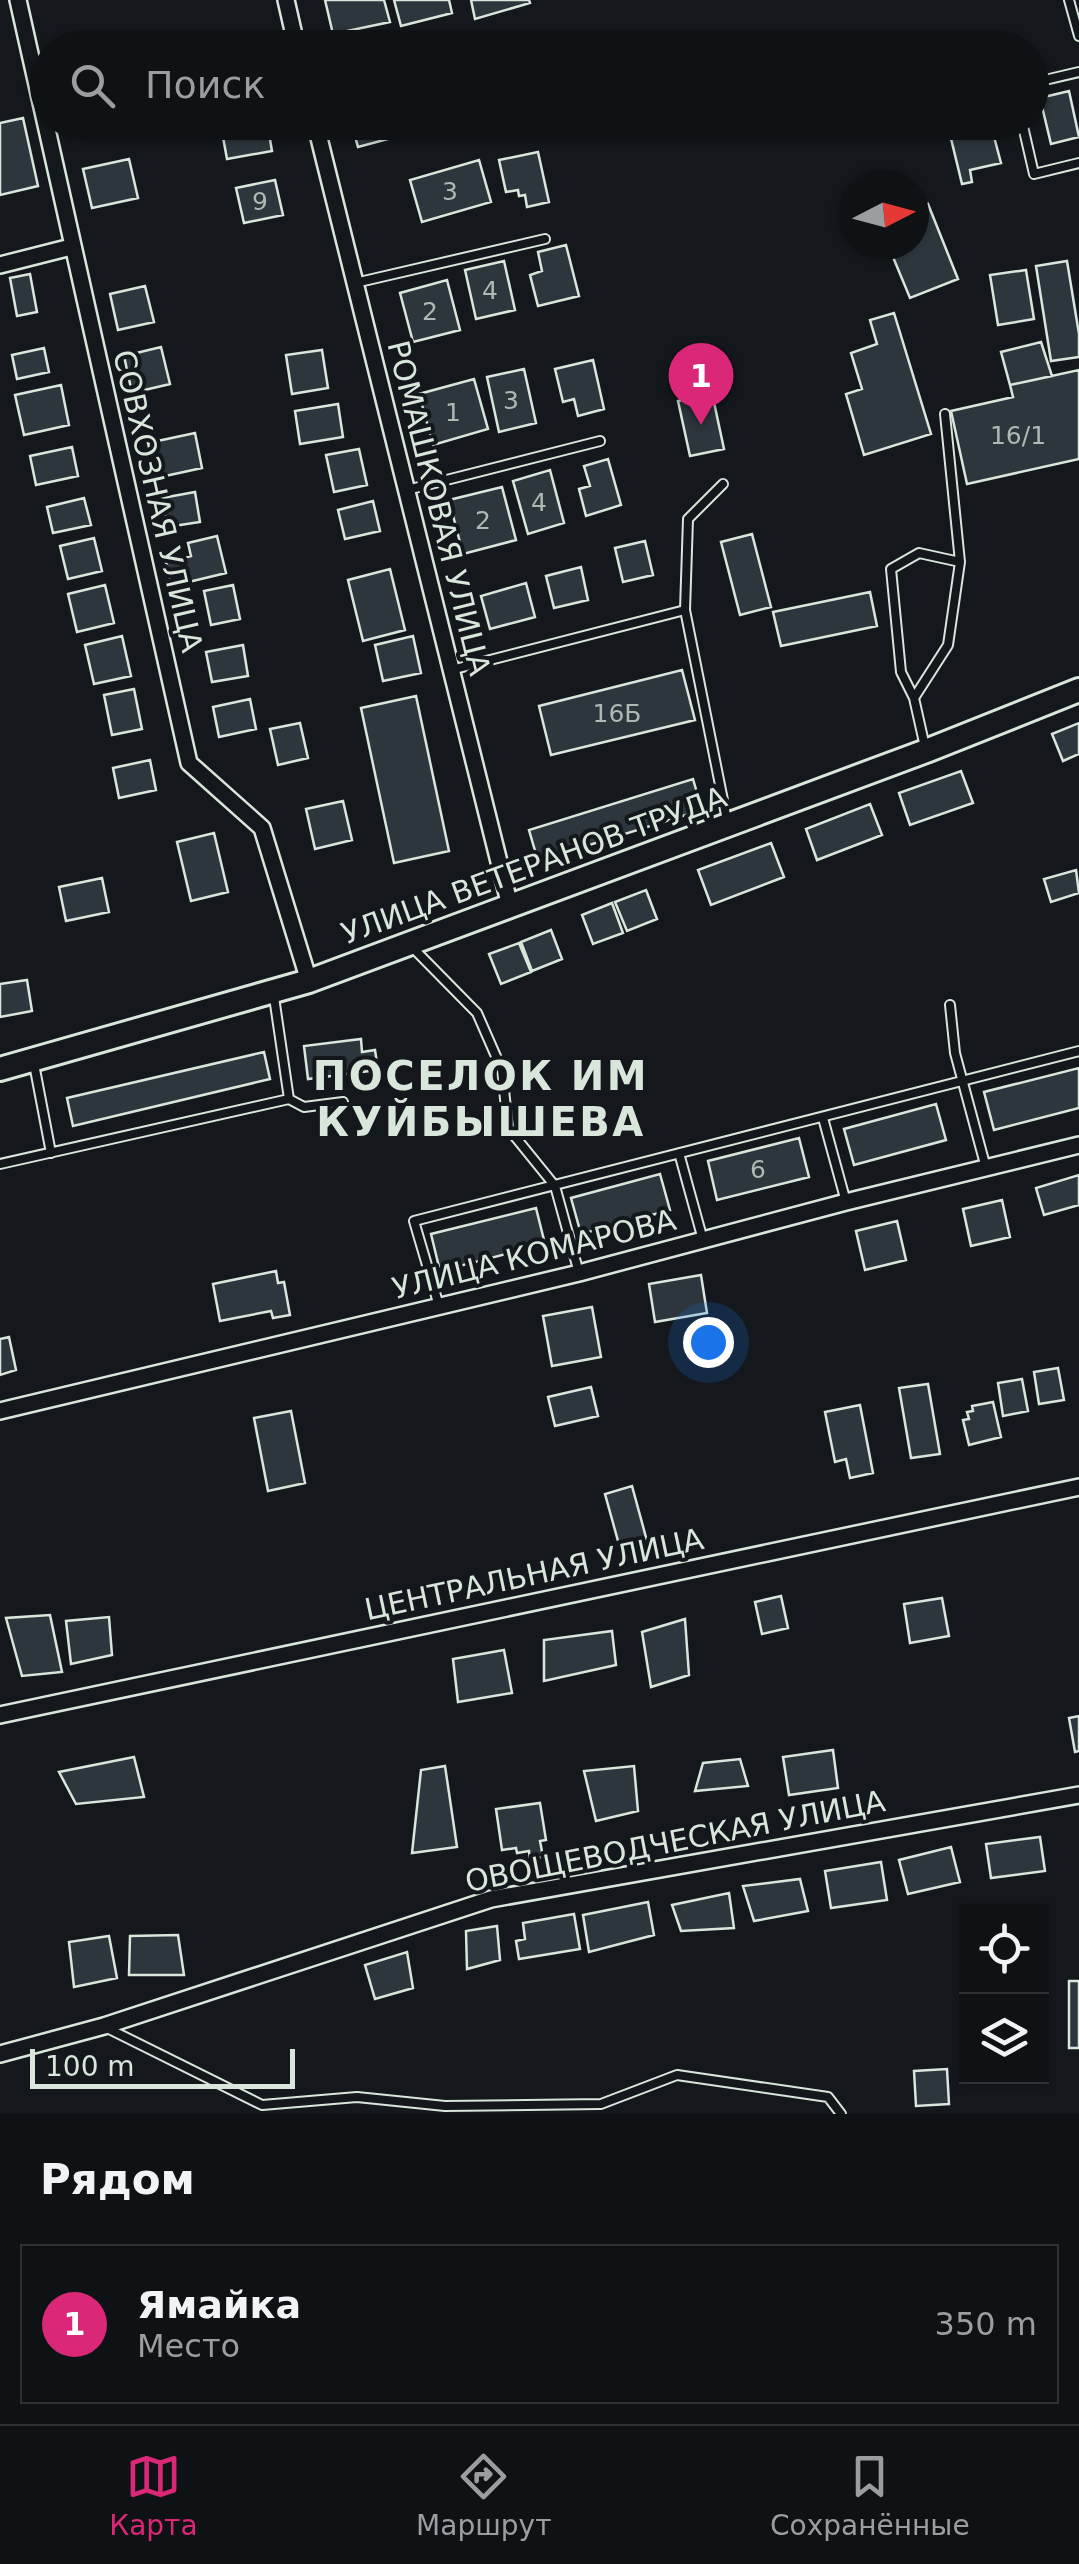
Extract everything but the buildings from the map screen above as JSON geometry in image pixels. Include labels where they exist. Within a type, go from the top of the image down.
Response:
[{"type":"street","name":"СОВХОЗНАЯ УЛИЦА","points":[[18,0],[30,56]]},
{"type":"street","points":[[286,0],[293,30]]},
{"type":"street","name":"СОВХОЗНАЯ УЛИЦА","points":[[48,140],[189,763],[262,828],[309,981]]},
{"type":"street","name":"РОМАШКОВАЯ УЛИЦА","points":[[320,140],[510,906]]},
{"type":"street","points":[[0,265],[71,247]]},
{"type":"street","name":"УЛИЦА ВЕТЕРАНОВ ТРУДА","points":[[0,1069],[309,981],[1079,690]]},
{"type":"street","name":"УЛИЦА КОМАРОВА","points":[[0,1411],[579,1273],[1079,1145]]},
{"type":"street","name":"ЦЕНТРАЛЬНАЯ УЛИЦА","points":[[0,1715],[1079,1487]]},
{"type":"street","name":"ОВОЩЕВОДЧЕСКАЯ УЛИЦА","points":[[0,2054],[104,2026],[491,1899],[1079,1795]]},
{"type":"lane","points":[[1069,0],[1079,37]]},
{"type":"lane","points":[[1049,78],[1079,72]]},
{"type":"lane","points":[[1026,140],[1034,174],[1079,163]]},
{"type":"lane","points":[[355,283],[545,238]]},
{"type":"lane","points":[[914,698],[948,645],[960,562],[945,414]]},
{"type":"lane","points":[[407,490],[600,441]]},
{"type":"lane","points":[[723,484],[688,518],[685,610],[728,825]]},
{"type":"lane","points":[[926,751],[914,698],[901,672],[891,569],[919,553],[960,562]]},
{"type":"lane","points":[[451,670],[685,610]]},
{"type":"lane","points":[[408,944],[477,1014],[502,1070],[508,1128],[556,1186],[579,1273]]},
{"type":"lane","points":[[273,992],[289,1099]]},
{"type":"lane","points":[[950,1005],[955,1053],[986,1168]]},
{"type":"lane","points":[[439,1306],[414,1220],[1079,1052]]},
{"type":"lane","points":[[33,1060],[50,1153]]},
{"type":"lane","points":[[0,1164],[289,1099],[304,1108],[342,1102]]},
{"type":"lane","points":[[823,1118],[846,1202]]},
{"type":"lane","points":[[679,1154],[703,1240]]},
{"type":"lane","points":[[104,2026],[262,2105],[357,2097],[444,2106],[600,2104],[676,2075],[828,2097],[841,2114]]},
{"type":"place","name":"Ямайка","points":[[701,425]]},
{"type":"district","name":"ПОСЕЛОК ИМ КУЙБЫШЕВА","points":[[481,1099]]}]
